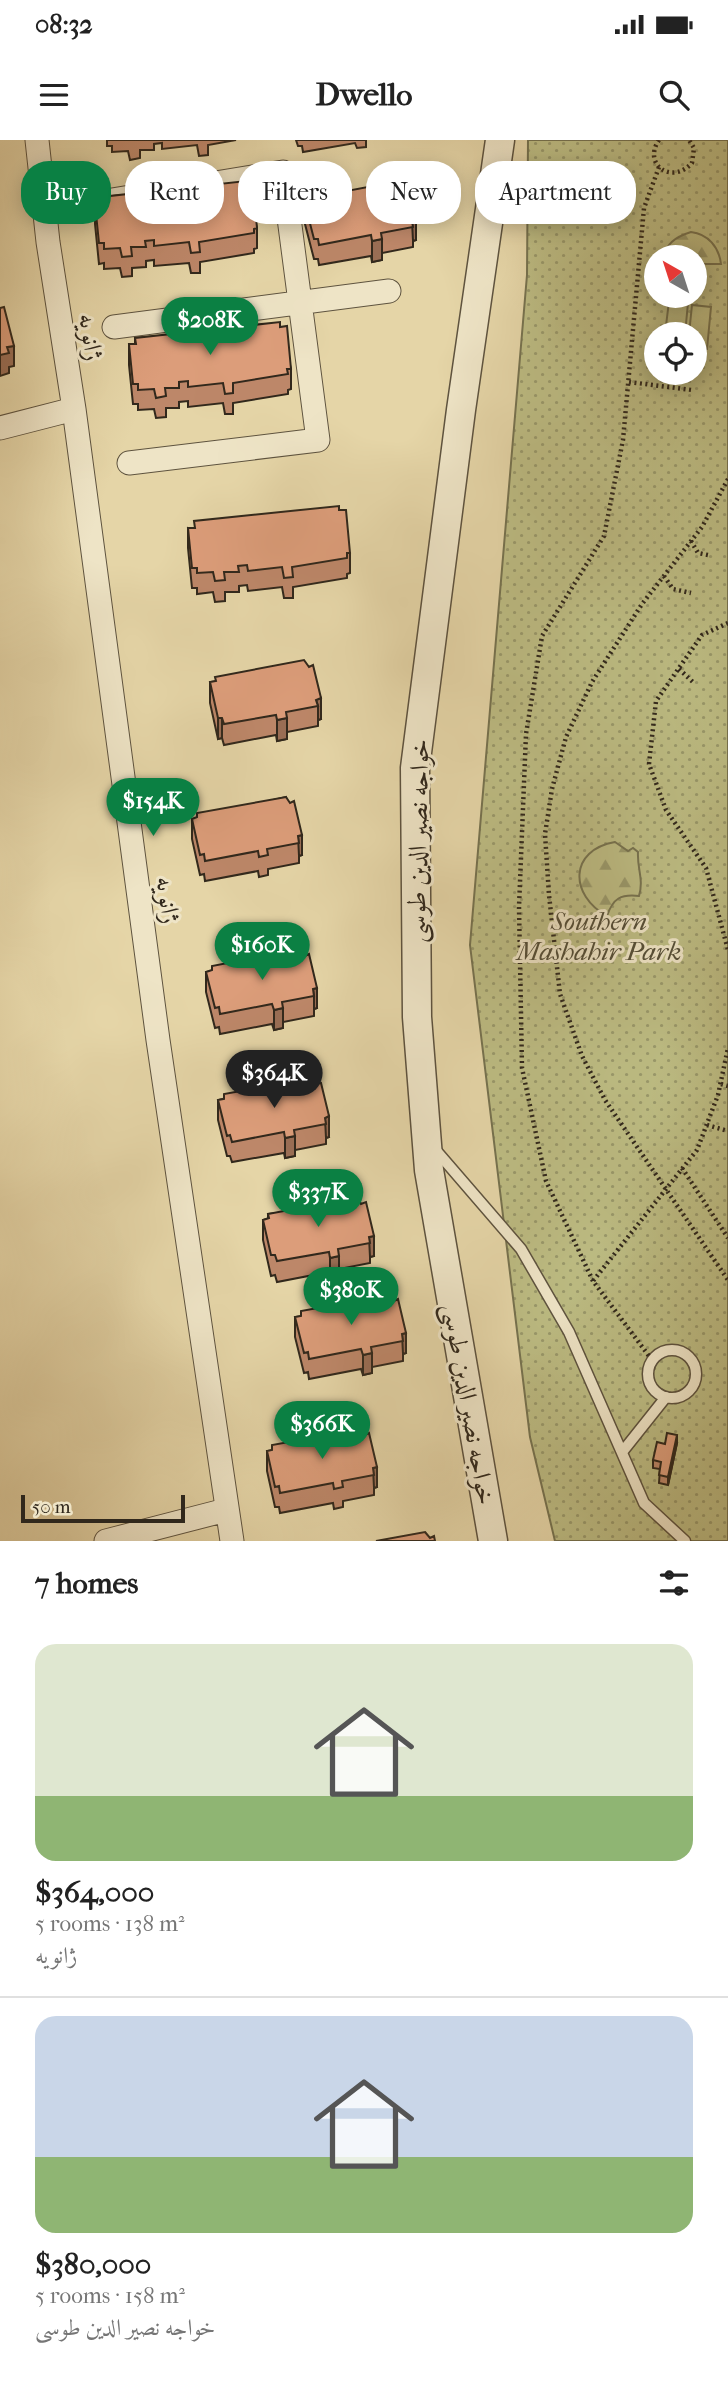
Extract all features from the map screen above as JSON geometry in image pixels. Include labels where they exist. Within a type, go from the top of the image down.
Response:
[{"type":"street","name":"ژانویه","points":[[37,140],[39,161]]},
{"type":"street","name":"خواجه نصیر الدین طوسی","points":[[494,1541],[434,1197],[427,1140],[417,1017],[415,768],[461,411],[500,140]]},
{"type":"street","points":[[111,200],[283,172],[318,440],[130,463]]},
{"type":"street","name":"ژانویه","points":[[47,224],[158,1040],[232,1541]]},
{"type":"street","points":[[114,327],[389,291]]},
{"type":"street","points":[[0,428],[74,409]]},
{"type":"street","points":[[106,1541],[226,1510]]},
{"type":"lane","points":[[427,1140],[521,1249],[569,1332],[644,1503],[685,1541]]},
{"type":"lane","points":[[676,1349],[684,1352],[696,1367],[694,1384],[689,1391],[674,1398],[666,1397],[653,1389],[649,1382],[648,1367],[658,1353],[676,1349]]},
{"type":"lane","points":[[623,1451],[666,1397]]},
{"type":"path","points":[[659,140],[653,151],[654,160],[659,167],[672,173],[687,169],[694,156],[690,140]]},
{"type":"path","points":[[652,1360],[593,1281],[546,1181],[522,1068],[519,907],[526,734],[542,636],[604,536],[623,440],[644,208],[659,167]]},
{"type":"path","points":[[629,382],[692,390]]},
{"type":"path","points":[[728,479],[702,527],[642,604],[592,682],[566,737],[552,789],[545,834],[560,993],[582,1056],[605,1100],[728,1280]]},
{"type":"path","points":[[691,541],[698,553],[708,555]]},
{"type":"path","points":[[664,576],[673,589],[691,593]]},
{"type":"path","points":[[728,623],[702,635],[656,701],[649,764],[666,810],[706,868],[728,950]]},
{"type":"path","points":[[678,669],[695,684]]},
{"type":"path","points":[[593,1281],[697,1150],[721,1084],[728,1048]]},
{"type":"path","points":[[721,1084],[728,1086]]},
{"type":"path","points":[[706,1125],[728,1131]]},
{"type":"path","points":[[682,1168],[728,1238]]},
{"type":"green space","name":"Southern Mashahir Park","points":[[528,140],[728,140],[728,1541],[555,1541],[530,1437],[470,945],[527,275],[527,224],[636,224],[636,161],[528,161]]},
{"type":"green space","points":[[691,232],[703,235],[712,242],[721,264],[707,264],[707,245],[670,245]]},
{"type":"green space","points":[[711,307],[707,349],[707,322],[690,322],[692,308]]},
{"type":"green space","points":[[668,308],[688,308],[686,322],[666,322]]},
{"type":"green space","points":[[615,842],[628,851],[633,848],[638,852],[640,890],[639,896],[618,898],[607,916],[586,897],[580,874],[582,863],[589,854]]},
{"type":"building","points":[[238,182],[238,224],[257,224],[254,233],[199,242],[200,252],[191,253],[189,242],[154,246],[154,240],[145,241],[146,247],[131,247],[132,256],[122,257],[120,248],[104,249],[104,243],[99,243],[97,224],[111,224],[111,196],[125,194],[125,224],[224,224],[224,183]]},
{"type":"building","points":[[366,187],[366,224],[412,224],[413,227],[381,233],[382,239],[372,241],[371,235],[319,245],[318,239],[314,239],[310,224],[352,224],[352,190]]},
{"type":"building","points":[[4,307],[14,346],[7,347],[9,353],[0,355],[0,308]]},
{"type":"building","points":[[280,322],[280,327],[287,326],[291,369],[287,369],[288,374],[233,383],[233,393],[225,394],[223,383],[188,387],[188,381],[179,382],[179,388],[165,388],[166,396],[156,398],[154,389],[138,390],[138,384],[133,384],[129,344],[136,344],[135,338]]},
{"type":"building","points":[[339,506],[339,510],[346,510],[350,553],[347,553],[347,558],[292,567],[293,577],[284,578],[282,567],[248,571],[247,565],[238,566],[239,572],[224,572],[225,580],[215,581],[213,572],[197,573],[197,568],[192,568],[188,528],[195,528],[194,521]]},
{"type":"building","points":[[304,660],[309,667],[313,665],[321,698],[316,700],[318,706],[286,712],[287,718],[277,720],[276,715],[224,724],[222,718],[218,718],[210,682],[216,681],[215,677]]},
{"type":"building","points":[[286,797],[290,803],[294,801],[302,835],[298,836],[299,843],[267,849],[268,855],[259,857],[258,851],[205,861],[204,854],[200,855],[192,819],[197,817],[197,813]]},
{"type":"building","points":[[300,949],[305,956],[309,954],[317,988],[313,989],[314,996],[282,1002],[283,1008],[274,1010],[272,1004],[220,1014],[219,1007],[215,1008],[206,972],[212,970],[212,966]]},
{"type":"building","points":[[312,1078],[316,1084],[321,1083],[329,1116],[325,1118],[326,1124],[294,1130],[295,1136],[285,1138],[284,1132],[232,1142],[230,1135],[227,1136],[218,1100],[224,1099],[224,1094]]},
{"type":"building","points":[[357,1197],[361,1204],[366,1202],[374,1236],[369,1237],[370,1243],[338,1249],[339,1256],[330,1258],[329,1252],[277,1261],[275,1255],[271,1255],[263,1220],[269,1218],[268,1214]]},
{"type":"building","points":[[389,1295],[394,1301],[398,1299],[406,1333],[402,1334],[403,1341],[371,1347],[372,1353],[363,1355],[361,1349],[309,1359],[308,1352],[304,1353],[295,1317],[301,1316],[301,1311]]},
{"type":"building","points":[[361,1429],[365,1435],[369,1433],[377,1467],[373,1468],[374,1475],[342,1481],[343,1487],[334,1489],[333,1483],[280,1493],[279,1486],[275,1487],[267,1451],[272,1450],[272,1445]]},
{"type":"building","points":[[667,1433],[677,1435],[668,1477],[659,1475],[661,1462],[653,1460],[657,1442],[665,1444]]},
{"type":"building","points":[[425,1532],[430,1538],[434,1536],[435,1541],[376,1541]]}]
